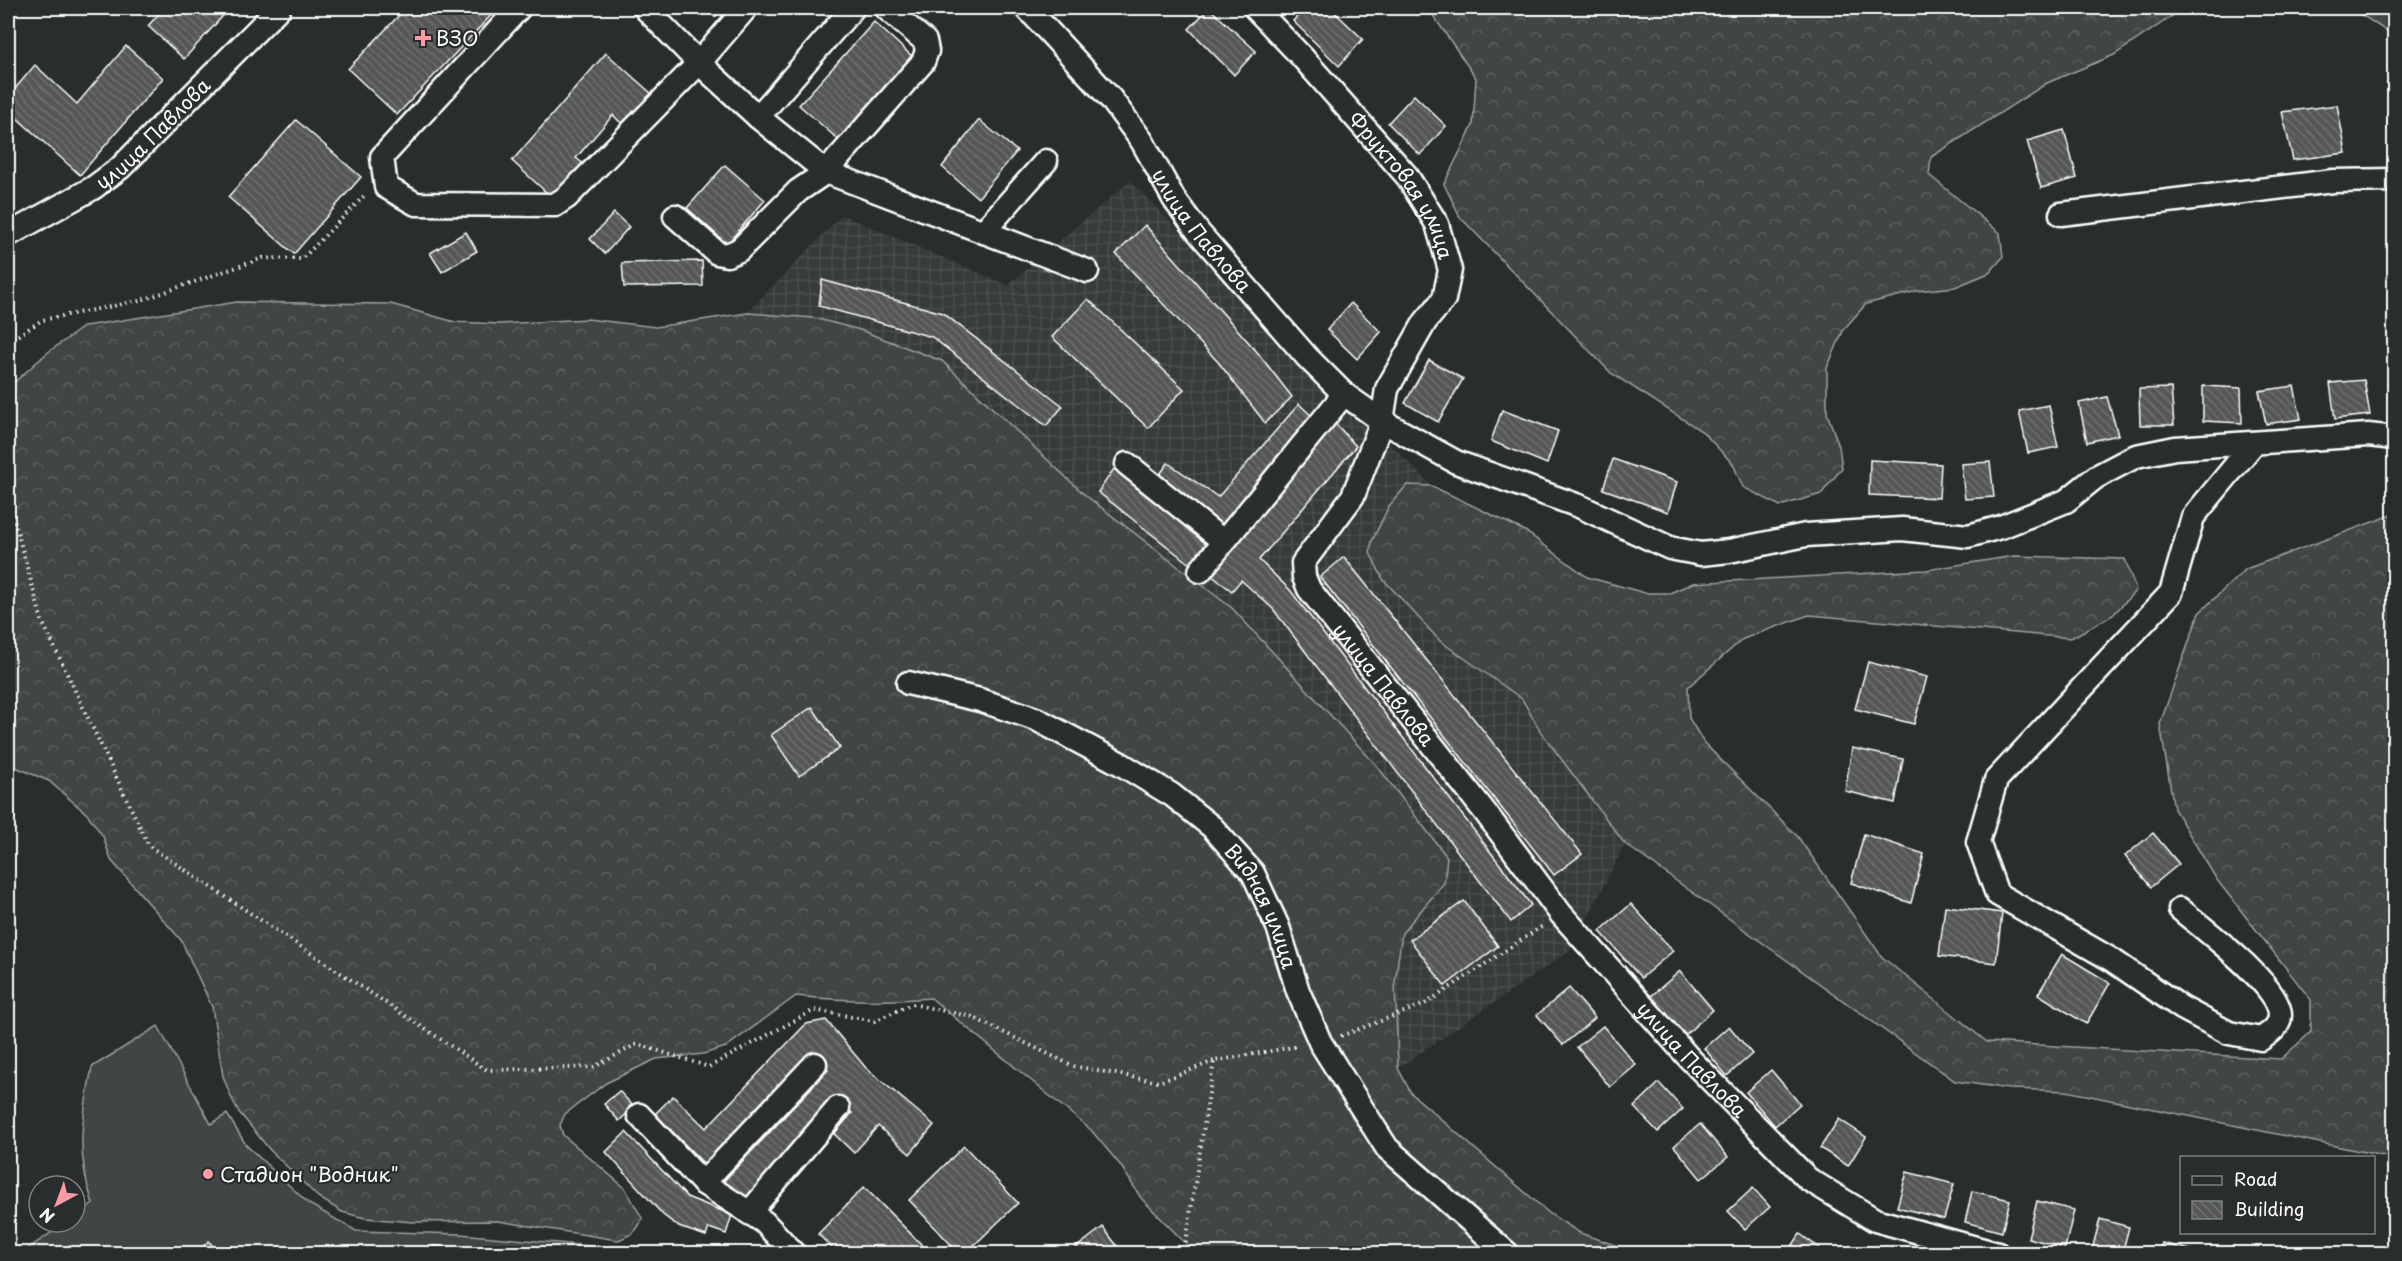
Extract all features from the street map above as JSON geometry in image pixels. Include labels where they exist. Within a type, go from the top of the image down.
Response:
[{"type":"street","name":"улица Павлова","points":[[8,235],[93,188],[120,168],[279,8]]},
{"type":"street","points":[[519,8],[382,157],[386,187],[416,204],[555,205],[567,196],[699,63],[746,8]]},
{"type":"street","points":[[645,8],[699,63],[758,117],[826,172],[1087,271]]},
{"type":"street","points":[[758,117],[854,8]]},
{"type":"street","points":[[675,216],[717,253],[727,255],[739,250],[798,192],[826,172],[923,62],[927,51],[925,41],[886,8]]},
{"type":"street","name":"улица Павлова","points":[[1027,8],[1111,99],[1142,141],[1174,199],[1199,233],[1307,357],[1344,394],[1382,421],[1353,496],[1303,563],[1304,577],[1309,589],[1478,803],[1562,914],[1690,1059],[1808,1179],[1875,1220],[1998,1254]]},
{"type":"street","name":"Фруктовая улица","points":[[1255,8],[1302,57],[1407,176],[1437,224],[1450,270],[1444,299],[1425,322],[1387,389],[1382,421]]},
{"type":"street","points":[[983,232],[1046,161]]},
{"type":"street","points":[[2061,214],[2333,181],[2394,180]]},
{"type":"street","points":[[1200,571],[1344,394]]},
{"type":"street","points":[[1382,421],[1456,462],[1580,506],[1670,548],[1701,554],[1729,551],[1806,535],[1902,529],[1968,536],[2001,527],[2066,501],[2096,477],[2136,456],[2175,448],[2368,435],[2394,438]]},
{"type":"street","points":[[2180,909],[2254,973],[2276,1000],[2280,1015],[2276,1028],[2261,1039],[2229,1033],[2182,1008],[2112,960],[1997,894],[1978,842],[1996,780],[2171,593],[2193,518],[2254,443]]},
{"type":"street","points":[[1127,464],[1223,541]]},
{"type":"street","name":"Видная улица","points":[[908,684],[980,700],[1036,719],[1121,764],[1172,795],[1212,827],[1253,873],[1278,927],[1299,991],[1320,1042],[1387,1148],[1508,1254]]},
{"type":"street","points":[[703,1183],[815,1064]]},
{"type":"street","points":[[749,1213],[837,1108]]},
{"type":"street","points":[[639,1115],[703,1183],[764,1222],[794,1254]]},
{"type":"path","points":[[8,342],[42,320],[139,301],[263,258],[302,259],[373,186],[386,187]]},
{"type":"path","points":[[8,498],[42,621],[149,846],[487,1070],[594,1067],[637,1044],[709,1067],[814,1010],[873,1020],[912,1004],[972,1017],[1073,1066],[1159,1082],[1214,1061]]},
{"type":"shaded area","points":[[1130,181],[1432,486],[1407,485],[1389,506],[1372,541],[1440,641],[1522,699],[1541,732],[1625,844],[1571,950],[1398,1068],[1395,982],[1402,933],[1444,883],[1447,857],[1377,766],[1233,609],[1085,495],[860,330],[814,318],[747,313],[842,215],[1008,285]]},
{"type":"green space","points":[[1428,8],[2184,8],[2114,55],[2047,83],[1931,157],[1929,175],[2000,233],[2003,257],[1989,273],[1955,287],[1917,291],[1866,304],[1844,329],[1827,368],[1827,413],[1839,446],[1842,468],[1821,494],[1780,506],[1743,487],[1733,464],[1703,432],[1611,373],[1460,217],[1444,184],[1473,125],[1476,78]]},
{"type":"green space","points":[[2351,8],[2394,8],[2394,36]]},
{"type":"green space","points":[[237,302],[391,304],[455,322],[500,324],[587,319],[656,327],[747,313],[814,318],[860,330],[942,361],[1085,495],[1233,609],[1377,766],[1447,857],[1444,883],[1402,933],[1395,982],[1398,1068],[1411,1093],[1550,1214],[1580,1233],[1638,1253],[1195,1253],[1141,1198],[1121,1166],[1091,1130],[931,998],[864,1000],[796,996],[726,1047],[703,1054],[656,1059],[606,1083],[565,1114],[560,1125],[563,1135],[625,1188],[642,1218],[633,1232],[618,1240],[498,1221],[413,1222],[365,1218],[342,1212],[318,1197],[270,1150],[239,1112],[231,1097],[223,1076],[212,1007],[181,940],[111,860],[103,836],[88,815],[49,781],[8,764],[8,388],[47,353],[85,326]]},
{"type":"green space","points":[[1407,485],[1432,486],[1525,531],[1587,577],[1645,593],[1670,593],[1693,583],[1926,570],[2014,556],[2125,559],[2136,590],[2113,615],[2071,638],[1809,615],[1743,639],[1688,687],[1689,718],[1704,743],[1798,837],[1882,957],[1987,1042],[2281,1059],[2311,1032],[2311,1000],[2217,880],[2174,809],[2160,724],[2199,613],[2246,569],[2394,514],[2394,1158],[2066,1091],[2009,1089],[1955,1081],[1625,844],[1541,732],[1522,699],[1440,641],[1383,579],[1370,553],[1372,541],[1389,506]]},
{"type":"green space","name":"Стадион \"Водник\"","points":[[158,1026],[211,1124],[227,1114],[246,1145],[309,1204],[356,1231],[460,1234],[664,1253],[20,1254],[49,1234],[87,1234],[87,1208],[93,1204],[84,1167],[82,1135],[92,1067]]},
{"type":"building","points":[[164,8],[230,8],[184,59],[148,26]]},
{"type":"building","name":"ВЗО","points":[[406,8],[498,8],[397,115],[348,69]]},
{"type":"building","points":[[704,8],[723,8],[715,17]]},
{"type":"building","points":[[1209,8],[1256,51],[1234,75],[1189,29]]},
{"type":"building","points":[[1305,8],[1330,8],[1363,39],[1339,66],[1293,21]]},
{"type":"building","points":[[874,22],[913,57],[840,141],[799,105]]},
{"type":"building","points":[[126,46],[163,78],[80,175],[8,110],[8,97],[35,65],[77,104]]},
{"type":"building","points":[[606,53],[652,94],[624,126],[613,115],[576,158],[586,166],[557,202],[512,161]]},
{"type":"building","points":[[1414,95],[1446,126],[1420,155],[1388,123]]},
{"type":"building","points":[[2337,105],[2346,153],[2293,160],[2282,112]]},
{"type":"building","points":[[296,120],[361,177],[294,254],[228,197]]},
{"type":"building","points":[[979,120],[1017,151],[978,198],[942,167]]},
{"type":"building","points":[[2064,130],[2077,178],[2041,188],[2027,141]]},
{"type":"building","points":[[725,165],[765,200],[727,244],[687,208]]},
{"type":"building","points":[[614,213],[629,227],[605,254],[590,239]]},
{"type":"building","points":[[1145,225],[1258,353],[1292,397],[1265,423],[1219,363],[1116,254]]},
{"type":"building","points":[[466,232],[477,251],[442,272],[430,253]]},
{"type":"building","points":[[702,261],[703,286],[624,287],[622,263]]},
{"type":"building","points":[[822,280],[943,313],[1063,406],[1046,426],[932,337],[819,306]]},
{"type":"building","points":[[1088,299],[1184,389],[1148,428],[1052,337]]},
{"type":"building","points":[[1351,303],[1381,332],[1357,359],[1327,330]]},
{"type":"building","points":[[1429,360],[1463,379],[1438,422],[1405,403]]},
{"type":"building","points":[[2364,380],[2370,415],[2335,419],[2330,383]]},
{"type":"building","points":[[2203,386],[2241,388],[2242,423],[2203,421]]},
{"type":"building","points":[[2294,386],[2301,419],[2266,424],[2259,391]]},
{"type":"building","points":[[2171,388],[2174,425],[2140,425],[2139,389]]},
{"type":"building","points":[[2107,397],[2118,435],[2087,442],[2079,403]]},
{"type":"building","points":[[1299,404],[1316,420],[1224,528],[1155,481],[1168,463],[1218,497]]},
{"type":"building","points":[[2049,405],[2058,447],[2028,453],[2019,411]]},
{"type":"building","points":[[1502,410],[1558,431],[1547,464],[1491,441]]},
{"type":"building","points":[[1335,423],[1356,446],[1259,560],[1290,590],[1531,905],[1511,922],[1273,609],[1241,580],[1232,591],[1208,573]]},
{"type":"building","points":[[1613,459],[1677,482],[1668,512],[1603,489]]},
{"type":"building","points":[[1870,460],[1941,464],[1939,498],[1869,495]]},
{"type":"building","points":[[1990,462],[1994,497],[1965,499],[1961,464]]},
{"type":"building","points":[[1114,469],[1209,541],[1191,565],[1098,492]]},
{"type":"building","points":[[1344,557],[1582,854],[1554,875],[1320,577]]},
{"type":"building","points":[[1868,662],[1927,677],[1914,724],[1855,709]]},
{"type":"building","points":[[812,707],[840,748],[799,776],[771,735]]},
{"type":"building","points":[[1852,748],[1903,759],[1895,803],[1845,791]]},
{"type":"building","points":[[2153,833],[2179,864],[2151,887],[2125,856]]},
{"type":"building","points":[[1864,834],[1924,854],[1911,903],[1851,883]]},
{"type":"building","points":[[1464,901],[1498,946],[1445,986],[1410,940]]},
{"type":"building","points":[[1631,904],[1673,951],[1641,978],[1600,931]]},
{"type":"building","points":[[1945,906],[2002,913],[1996,963],[1939,956]]},
{"type":"building","points":[[2062,954],[2110,983],[2086,1024],[2038,994]]},
{"type":"building","points":[[1680,971],[1713,1010],[1685,1035],[1651,996]]},
{"type":"building","points":[[1569,988],[1595,1018],[1563,1045],[1537,1015]]},
{"type":"building","points":[[826,1020],[866,1068],[934,1125],[910,1154],[878,1126],[854,1153],[834,1134],[852,1113],[838,1100],[743,1203],[722,1183],[828,1070],[815,1054],[707,1167],[655,1114],[673,1096],[706,1128],[806,1024]]},
{"type":"building","points":[[1603,1026],[1636,1065],[1610,1087],[1577,1047]]},
{"type":"building","points":[[1729,1026],[1752,1054],[1727,1076],[1704,1048]]},
{"type":"building","points":[[1771,1070],[1800,1104],[1775,1126],[1746,1092]]},
{"type":"building","points":[[1659,1083],[1683,1109],[1658,1132],[1634,1107]]},
{"type":"building","points":[[619,1091],[634,1107],[619,1121],[604,1104]]},
{"type":"building","points":[[1839,1119],[1866,1137],[1848,1166],[1820,1148]]},
{"type":"building","points":[[1700,1124],[1728,1157],[1701,1179],[1674,1146]]},
{"type":"building","points":[[626,1132],[687,1197],[732,1215],[726,1234],[709,1228],[706,1236],[679,1227],[663,1215],[606,1152]]},
{"type":"building","points":[[964,1146],[1018,1203],[965,1254],[960,1254],[909,1200]]},
{"type":"building","points":[[1907,1172],[1954,1184],[1944,1219],[1897,1207]]},
{"type":"building","points":[[864,1187],[931,1254],[838,1254],[818,1234]]},
{"type":"building","points":[[1753,1188],[1770,1207],[1745,1229],[1728,1211]]},
{"type":"building","points":[[1972,1191],[2010,1200],[2002,1232],[1965,1222]]},
{"type":"building","points":[[2037,1201],[2074,1210],[2065,1248],[2028,1238]]},
{"type":"building","points":[[2100,1219],[2129,1227],[2122,1254],[2091,1254]]},
{"type":"building","points":[[1103,1227],[1123,1254],[1069,1254],[1069,1253]]},
{"type":"building","points":[[1800,1234],[1828,1254],[1787,1254]]},
{"type":"building","points":[[209,1241],[218,1254],[195,1254]]},
{"type":"building","points":[[2162,1243],[2195,1251],[2195,1254],[2159,1254]]},
{"type":"building","points":[[433,1246],[535,1254],[432,1254]]},
{"type":"place","name":"ВЗО","points":[[423,38]]},
{"type":"place","name":"Стадион \"Водник\"","points":[[208,1174]]}]
